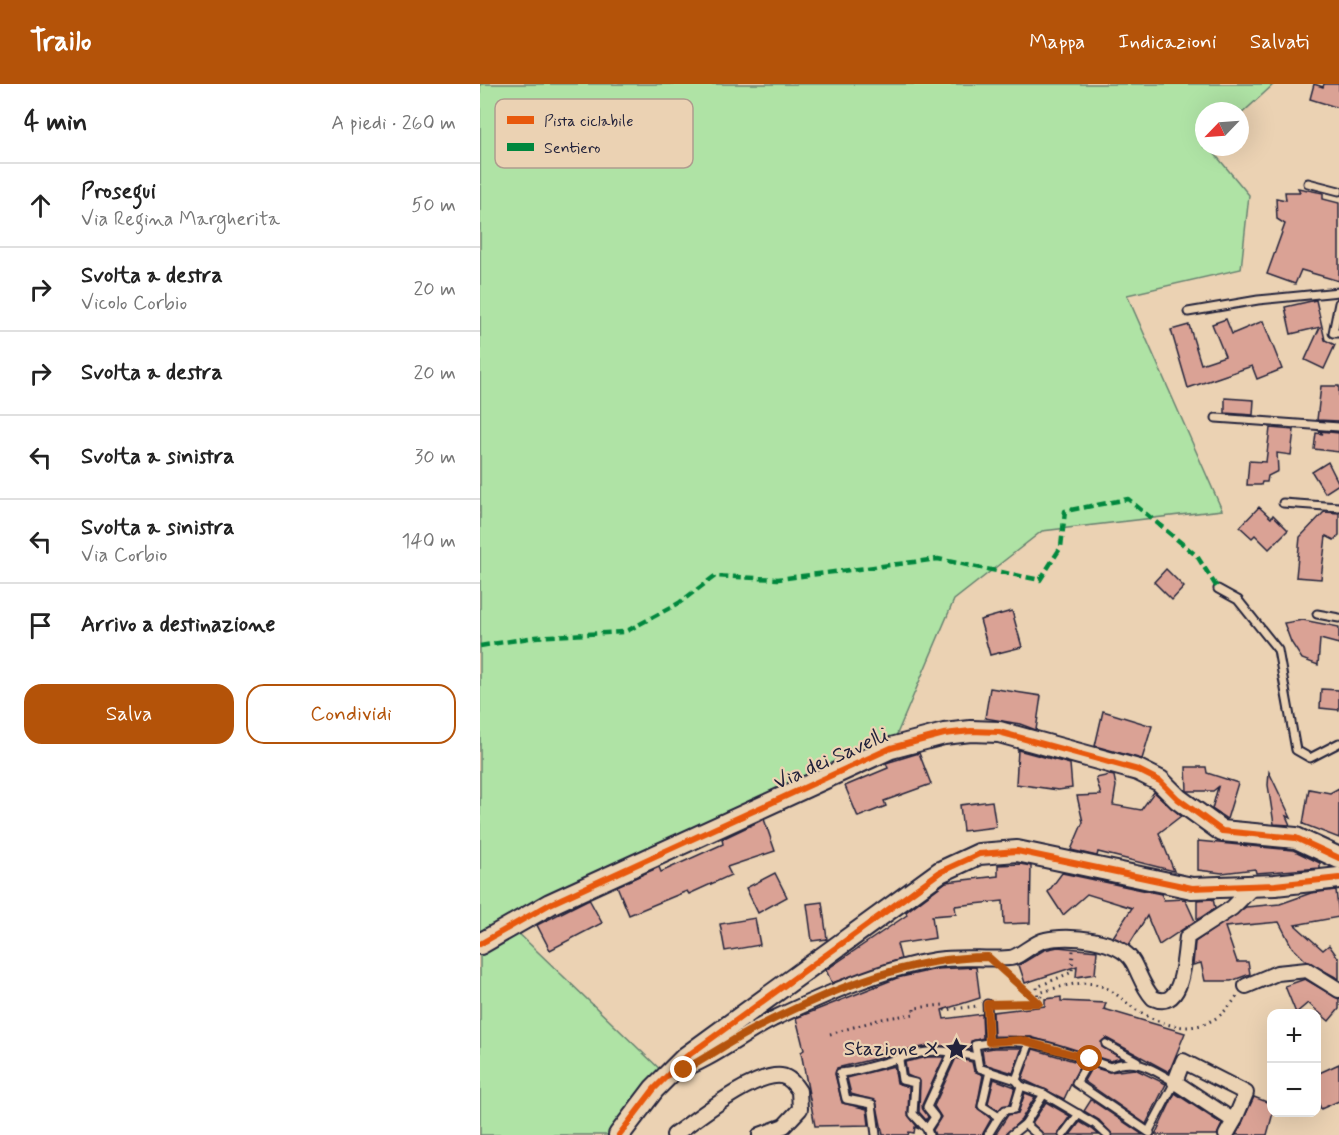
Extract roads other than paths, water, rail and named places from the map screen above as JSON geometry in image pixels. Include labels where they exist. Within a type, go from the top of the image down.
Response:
[{"type":"street","name":"Via dei Savelli","points":[[480,944],[550,904],[891,748],[944,734],[971,731],[999,732],[1138,770],[1160,781],[1178,799],[1222,831],[1296,838],[1339,858]]},
{"type":"street","points":[[619,1135],[666,1075],[686,1057],[940,872],[979,854],[1017,851],[1191,888],[1253,887],[1339,878]]},
{"type":"street","points":[[666,1075],[684,1070],[774,1019],[876,977],[936,960],[1013,958],[1031,945],[1054,937],[1094,940],[1115,947],[1134,963],[1141,982],[1153,998],[1165,1001],[1170,999],[1180,981],[1187,937],[1232,908],[1253,887]]},
{"type":"street","points":[[1246,986],[1277,973],[1307,969],[1339,990]]},
{"type":"street","points":[[1226,1135],[1234,1120],[1246,1093],[1183,1061],[1175,1082],[1234,1120]]},
{"type":"street","points":[[674,1135],[714,1105],[746,1088],[779,1076],[787,1078],[799,1091],[800,1108],[793,1119],[784,1126],[760,1135]]},
{"type":"lane","points":[[1308,183],[1339,191]]},
{"type":"lane","points":[[1188,312],[1258,300],[1339,292]]},
{"type":"lane","points":[[1339,303],[1333,333],[1339,333]]},
{"type":"lane","points":[[1216,418],[1339,427]]},
{"type":"lane","points":[[1282,503],[1339,507]]},
{"type":"lane","points":[[1218,590],[1239,600],[1278,650],[1296,750],[1310,758],[1339,743]]},
{"type":"lane","points":[[1317,614],[1339,618]]},
{"type":"lane","points":[[987,1004],[989,1042]]},
{"type":"lane","points":[[1107,1135],[1079,1114],[1044,1094],[1021,1086],[1016,1080],[979,1068],[975,1045],[1021,1040],[1090,1059],[1110,1067],[1125,1061],[1144,1065]]},
{"type":"lane","points":[[1016,1080],[1030,1042]]},
{"type":"lane","points":[[1090,1059],[1076,1083],[1150,1133],[1175,1082],[1106,1044]]},
{"type":"lane","points":[[876,1135],[872,1104],[846,1099],[840,1073],[859,1071],[939,1051],[977,1057]]},
{"type":"lane","points":[[898,1060],[902,1080],[915,1083],[913,1114],[928,1132],[935,1117],[927,1107],[952,1053]]},
{"type":"lane","points":[[990,1071],[982,1106],[999,1117]]},
{"type":"lane","points":[[988,1135],[1005,1110],[1014,1109],[1021,1086]]},
{"type":"lane","points":[[1011,1135],[1025,1124],[1044,1094]]},
{"type":"lane","points":[[1063,1135],[1079,1114]]},
{"type":"lane","points":[[1025,1124],[1038,1135]]},
{"type":"place","name":"Stazione X","points":[[957,1049]]}]
